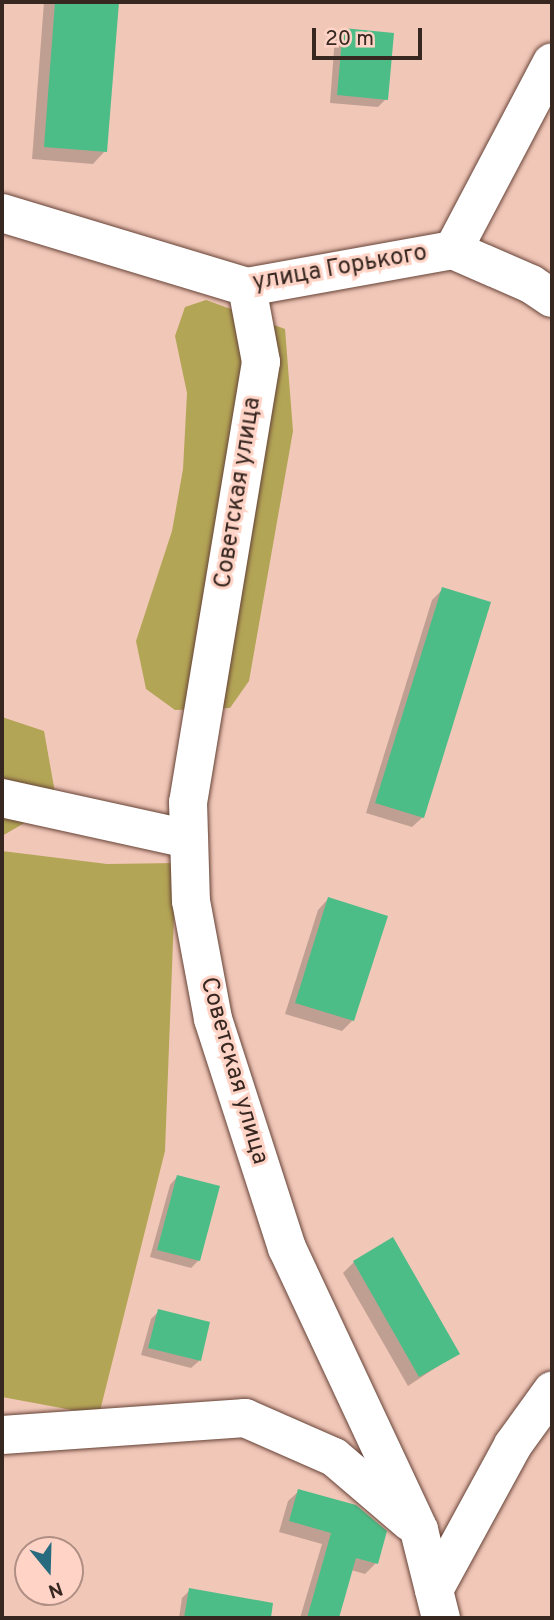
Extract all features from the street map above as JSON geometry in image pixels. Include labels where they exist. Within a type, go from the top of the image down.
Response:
[{"type":"street","points":[[453,250],[552,62]]},
{"type":"street","name":"улица Горького","points":[[2,213],[247,287],[453,250],[531,284],[552,298]]},
{"type":"street","name":"Советская улица","points":[[247,287],[261,362],[188,802],[191,901],[213,1019],[287,1248],[419,1530],[438,1604]]},
{"type":"street","points":[[2,799],[190,839]]},
{"type":"street","points":[[438,1604],[513,1445],[552,1391]]},
{"type":"street","points":[[2,1435],[246,1418],[334,1457],[419,1530]]},
{"type":"shaded area","points":[[206,300],[285,329],[293,431],[249,681],[230,708],[175,710],[146,689],[136,641],[172,531],[183,469],[187,393],[175,336],[185,307]]},
{"type":"shaded area","points":[[2,717],[44,731],[57,804],[2,836]]},
{"type":"shaded area","points":[[2,851],[107,864],[176,863],[165,1151],[99,1415],[2,1397]]},
{"type":"building","points":[[55,2],[119,2],[107,152],[44,147]]},
{"type":"building","points":[[343,28],[394,33],[388,100],[337,95]]},
{"type":"building","points":[[442,587],[491,602],[424,818],[375,803]]},
{"type":"building","points":[[328,897],[388,916],[354,1021],[295,1003]]},
{"type":"building","points":[[177,1175],[220,1186],[200,1261],[157,1250]]},
{"type":"building","points":[[393,1237],[460,1354],[419,1377],[353,1261]]},
{"type":"building","points":[[158,1309],[210,1322],[201,1361],[148,1348]]},
{"type":"building","points":[[298,1489],[356,1505],[387,1531],[378,1564],[356,1558],[339,1618],[307,1618],[331,1533],[289,1521]]},
{"type":"building","points":[[189,1588],[273,1603],[271,1618],[184,1618]]}]
